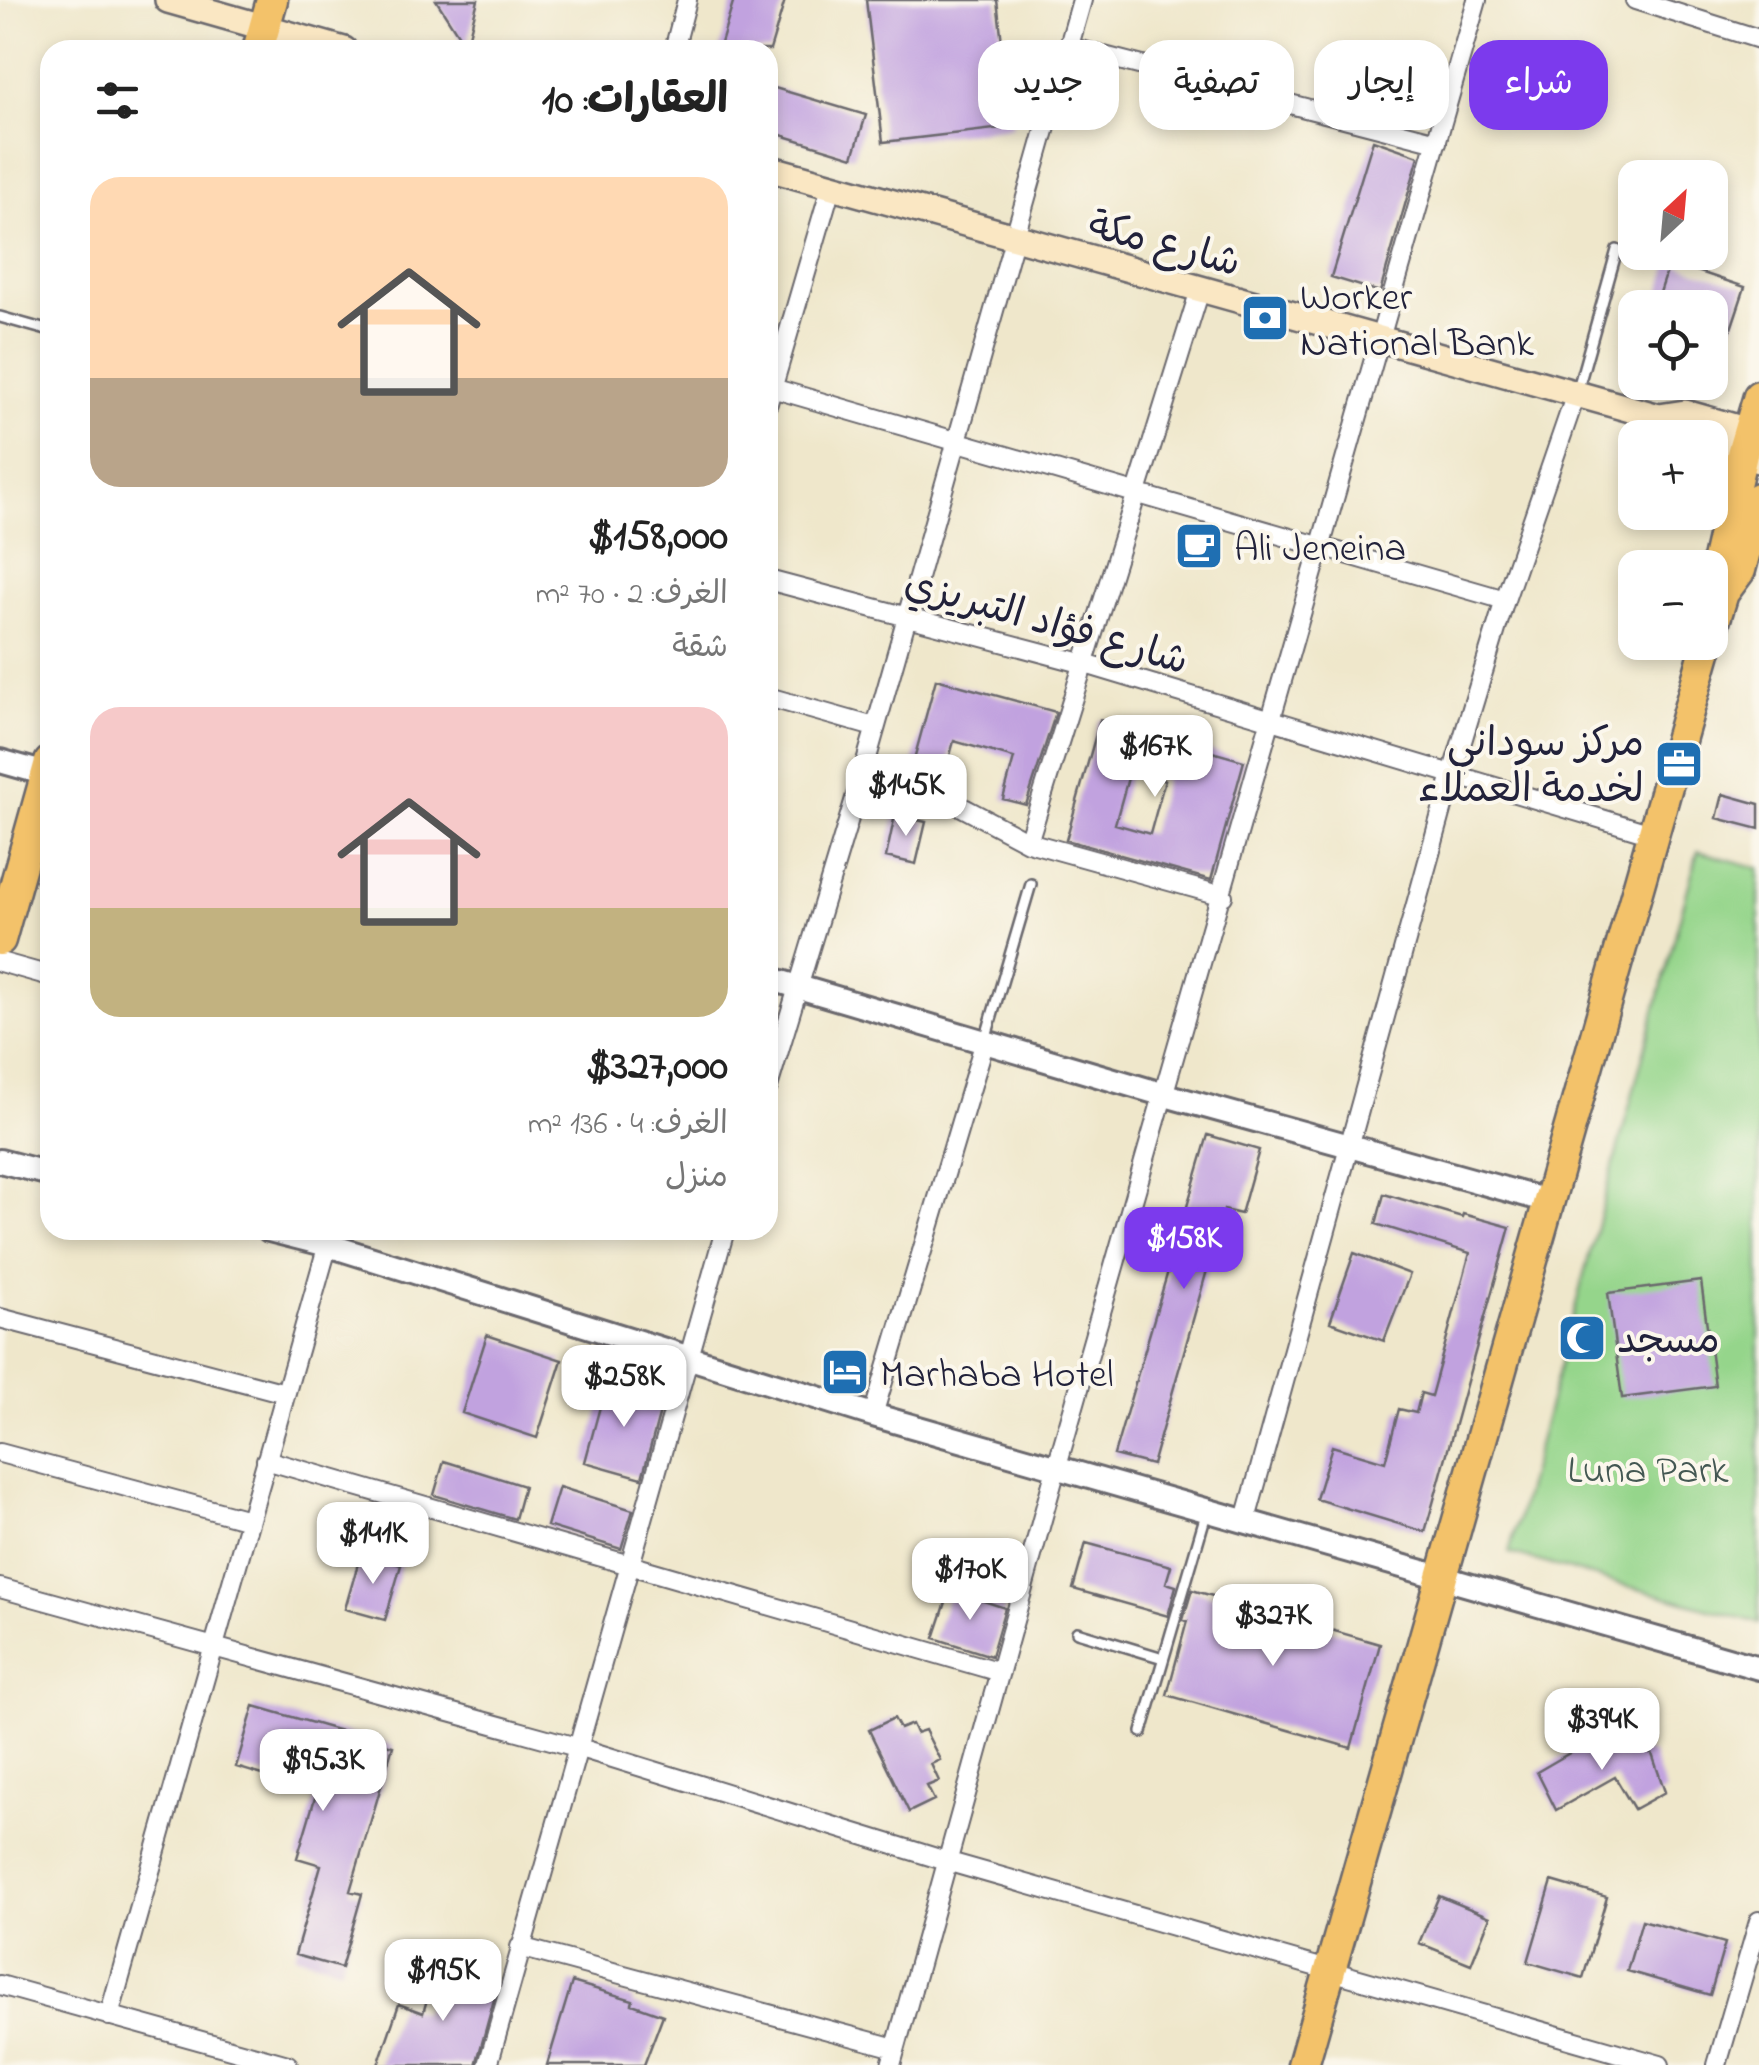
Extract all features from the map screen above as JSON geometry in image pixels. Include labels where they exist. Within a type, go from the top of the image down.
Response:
[{"type":"main road","points":[[168,0],[311,40]]},
{"type":"main road","name":"شارع مكة","points":[[778,171],[1659,417]]},
{"type":"main road","points":[[1720,550],[1752,445],[1759,396]]},
{"type":"main road","points":[[1659,417],[1685,413],[1752,445]]},
{"type":"main road","points":[[1659,417],[1662,420]]},
{"type":"main road","points":[[1728,586],[1740,570],[1759,498]]},
{"type":"main road","points":[[1303,2065],[1703,660]]},
{"type":"main road","points":[[0,940],[40,802]]},
{"type":"street","points":[[677,40],[687,0]]},
{"type":"street","points":[[1071,40],[1082,0]]},
{"type":"street","points":[[520,1947],[893,2057],[1056,1469],[1477,0]]},
{"type":"street","points":[[1635,0],[1759,39]]},
{"type":"street","points":[[1119,60],[1438,142]]},
{"type":"street","points":[[778,1053],[863,772],[1046,130]]},
{"type":"street","points":[[778,369],[831,187]]},
{"type":"street","points":[[1028,842],[1200,290]]},
{"type":"street","points":[[1245,1523],[1452,774],[1576,394]]},
{"type":"street","points":[[778,398],[1322,544],[1506,600]]},
{"type":"street","name":"شارع فؤاد التبريزي","points":[[778,583],[1085,664],[1652,834]]},
{"type":"street","points":[[778,700],[874,727]]},
{"type":"street","points":[[0,761],[40,769]]},
{"type":"street","points":[[863,772],[946,798],[1028,842],[1222,896]]},
{"type":"street","points":[[0,962],[40,973]]},
{"type":"street","points":[[778,981],[1165,1095],[1548,1200]]},
{"type":"street","points":[[873,1415],[985,1041]]},
{"type":"street","points":[[0,1161],[40,1171]]},
{"type":"street","points":[[108,2016],[329,1240]]},
{"type":"street","points":[[339,1240],[686,1357],[873,1415],[1759,1668]]},
{"type":"street","points":[[488,2065],[721,1240]]},
{"type":"street","points":[[0,1318],[285,1393]]},
{"type":"street","points":[[0,1453],[249,1520]]},
{"type":"street","points":[[266,1460],[1000,1672]]},
{"type":"street","points":[[0,1588],[580,1748],[946,1861],[1660,2065]]},
{"type":"street","points":[[1717,2065],[1759,1922]]},
{"type":"street","points":[[0,1985],[288,2065]]},
{"type":"lane","points":[[1576,394],[1617,250]]},
{"type":"lane","points":[[0,317],[40,328]]},
{"type":"lane","points":[[985,1041],[1031,884]]},
{"type":"lane","points":[[1142,1732],[1207,1511]]},
{"type":"lane","points":[[1077,1632],[1164,1658]]},
{"type":"green space","name":"Luna Park","points":[[1698,851],[1759,868],[1759,1623],[1509,1553]]},
{"type":"building","points":[[436,0],[478,0],[468,40],[462,40]]},
{"type":"building","points":[[734,0],[785,0],[773,40],[722,40]]},
{"type":"building","points":[[866,0],[997,0],[1002,40],[978,40],[978,130],[986,130],[883,142]]},
{"type":"building","points":[[778,89],[866,115],[853,157],[778,134]]},
{"type":"building","points":[[1373,140],[1419,156],[1380,292],[1331,277]]},
{"type":"building","points":[[1667,270],[1694,270],[1745,287],[1728,338],[1728,290],[1661,290]]},
{"type":"building","points":[[936,679],[1056,712],[1026,805],[1003,799],[1014,758],[954,741],[942,784],[910,774]]},
{"type":"building","points":[[1100,720],[1244,761],[1211,880],[1066,840]],"holes":[[[1130,771],[1165,780],[1150,834],[1115,824]]]},
{"type":"building","points":[[1723,794],[1759,804],[1759,829],[1717,818]]},
{"type":"building","points":[[895,815],[926,822],[916,864],[886,857]]},
{"type":"building","points":[[1208,1135],[1259,1150],[1241,1214],[1224,1210],[1152,1465],[1114,1455]]},
{"type":"building","points":[[1384,1194],[1510,1227],[1425,1532],[1316,1499],[1332,1446],[1385,1462],[1399,1409],[1416,1413],[1421,1393],[1431,1396],[1470,1253],[1376,1224]]},
{"type":"building","points":[[1354,1253],[1410,1274],[1384,1341],[1330,1322]]},
{"type":"building","points":[[1701,1281],[1715,1386],[1622,1398],[1608,1293]]},
{"type":"building","points":[[487,1335],[562,1360],[537,1438],[462,1413]]},
{"type":"building","points":[[607,1381],[664,1397],[642,1478],[585,1462]]},
{"type":"building","points":[[444,1461],[524,1486],[515,1519],[434,1495]]},
{"type":"building","points":[[559,1487],[633,1510],[621,1549],[547,1526]]},
{"type":"building","points":[[1086,1543],[1171,1566],[1166,1583],[1176,1586],[1168,1616],[1073,1589]]},
{"type":"building","points":[[361,1553],[401,1565],[385,1620],[345,1609]]},
{"type":"building","points":[[950,1590],[1005,1608],[991,1656],[934,1638]]},
{"type":"building","points":[[1192,1590],[1380,1644],[1351,1748],[1167,1695]]},
{"type":"building","points":[[254,1706],[393,1746],[350,1891],[362,1894],[341,1968],[295,1955],[321,1865],[297,1858],[317,1791],[236,1767]]},
{"type":"building","points":[[894,1718],[900,1729],[912,1724],[916,1733],[925,1730],[940,1760],[931,1764],[939,1781],[927,1786],[934,1800],[909,1812],[869,1730]]},
{"type":"building","points":[[1597,1737],[1652,1754],[1665,1792],[1634,1809],[1615,1777],[1556,1810],[1537,1772]]},
{"type":"building","points":[[1552,1881],[1607,1897],[1583,1978],[1528,1962]]},
{"type":"building","points":[[1439,1896],[1490,1917],[1471,1964],[1419,1943]]},
{"type":"building","points":[[1642,1920],[1725,1943],[1710,1995],[1627,1971]]},
{"type":"building","points":[[437,1966],[498,1985],[476,2065],[378,2065],[399,2004],[423,2013]]},
{"type":"building","points":[[572,1982],[633,2000],[632,2004],[663,2015],[644,2065],[547,2065]]},
{"type":"place","name":"Worker National Bank","points":[[1265,318]]},
{"type":"place","name":"Ali Jeneina","points":[[1199,546]]},
{"type":"place","name":"مركز سوداني لخدمة العملاء","points":[[1679,764]]},
{"type":"place","name":"مسجد","points":[[1582,1338]]},
{"type":"place","name":"Marhaba Hotel","points":[[845,1372]]}]
